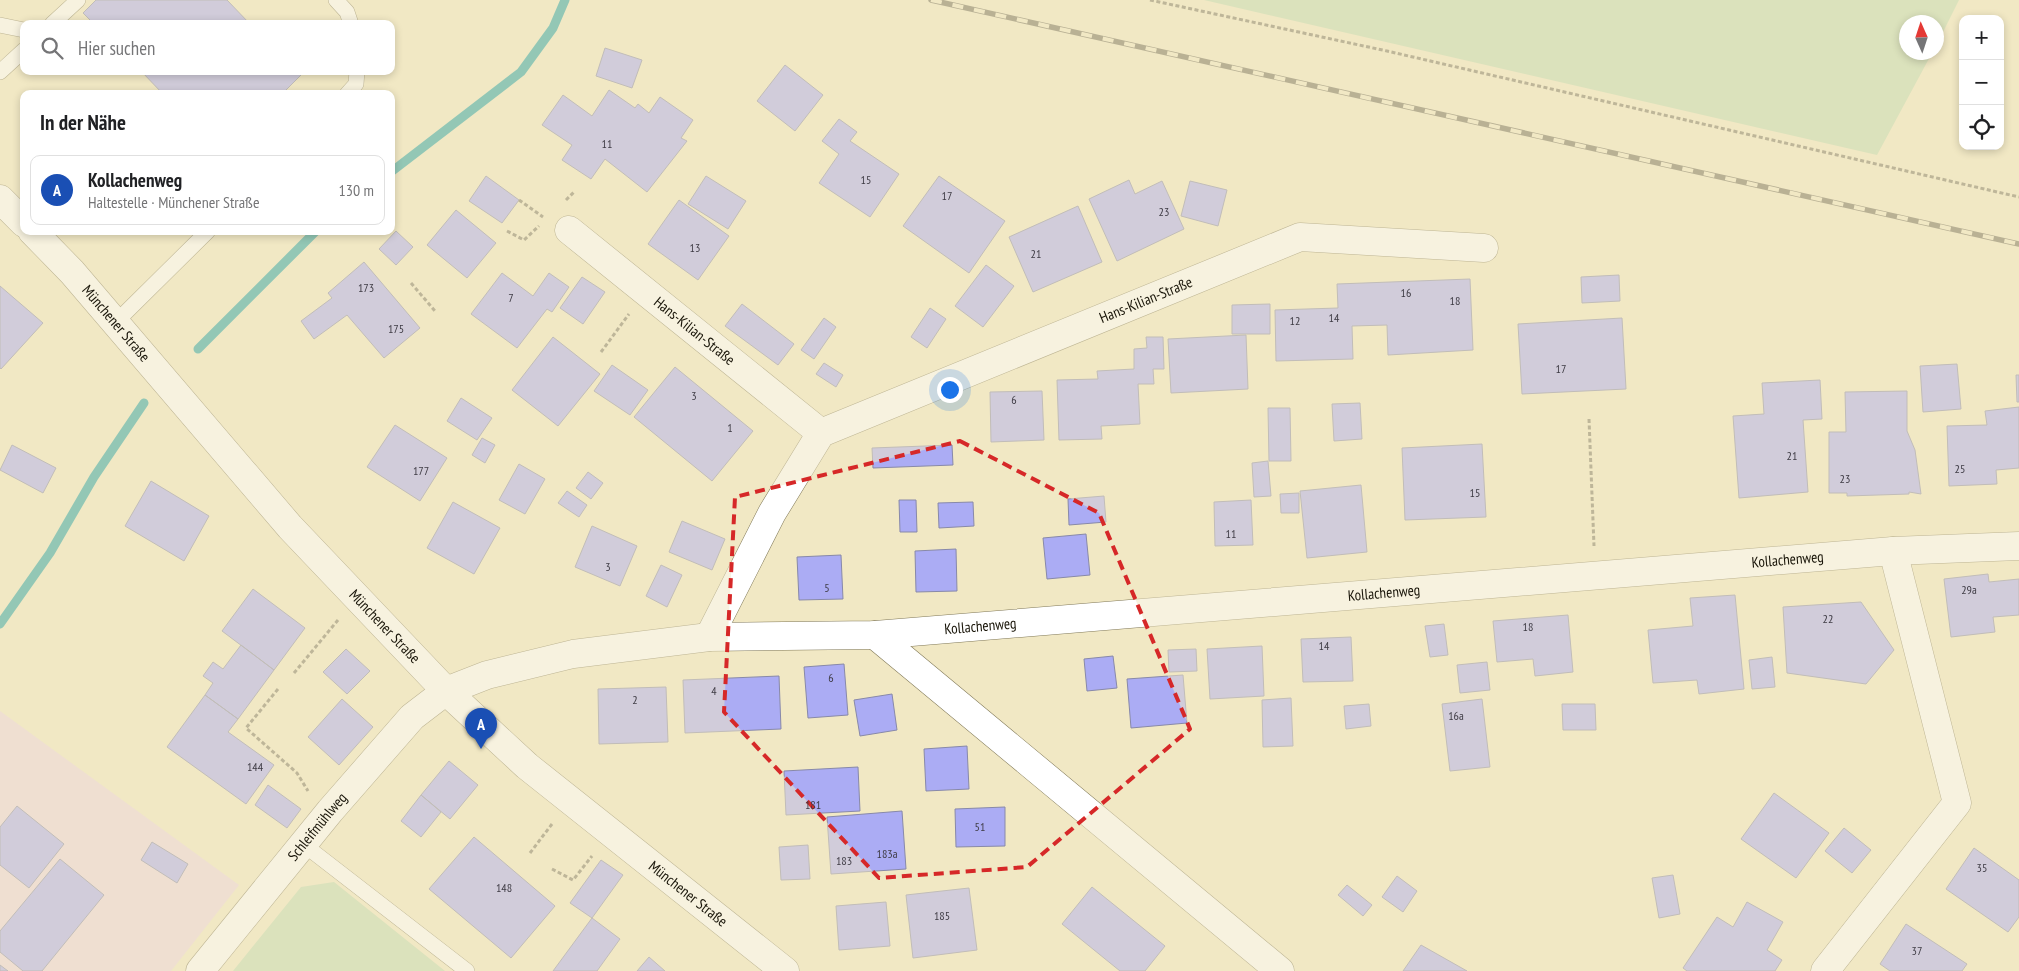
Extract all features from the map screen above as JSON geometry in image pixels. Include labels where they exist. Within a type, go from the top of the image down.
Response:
[{"type":"street","points":[[0,199],[20,219]]},
{"type":"street","name":"Hans-Kilian-Straße","points":[[569,230],[820,433],[1300,236],[1484,248]]},
{"type":"street","name":"Münchener Straße","points":[[36,235],[116,322],[290,527],[446,691],[528,766],[786,971]]},
{"type":"street","points":[[709,637],[772,513],[820,433]]},
{"type":"street","name":"Kollachenweg","points":[[446,691],[487,675],[573,654],[709,637],[875,634],[1892,551],[2019,546]]},
{"type":"street","points":[[1825,971],[1957,803],[1892,551]]},
{"type":"street","points":[[875,634],[1280,971]]},
{"type":"street","name":"Schleifmühlweg","points":[[200,971],[330,811],[412,717],[446,691]]},
{"type":"lane","points":[[56,20],[78,0]]},
{"type":"lane","points":[[336,0],[347,12],[350,20]]},
{"type":"lane","points":[[0,25],[20,29]]},
{"type":"lane","points":[[0,72],[20,54]]},
{"type":"lane","points":[[350,90],[356,84],[357,75]]},
{"type":"lane","points":[[116,322],[204,235]]},
{"type":"lane","points":[[303,844],[467,971]]},
{"type":"path","points":[[1150,0],[1387,51],[2019,197]]},
{"type":"path","points":[[411,283],[435,311]]},
{"type":"path","points":[[601,352],[646,292]]},
{"type":"path","points":[[1589,419],[1596,575]]},
{"type":"path","points":[[294,673],[356,598]]},
{"type":"path","points":[[278,689],[246,728],[297,773],[310,794],[330,811]]},
{"type":"path","points":[[530,853],[570,800]]},
{"type":"path","points":[[552,869],[574,880],[610,833]]},
{"type":"highlighted area","points":[[960,441],[1099,513],[1190,729],[1027,867],[879,878],[724,712],[735,497]]},
{"type":"shaded area","points":[[0,711],[239,885],[171,971],[0,971]]},
{"type":"green space","points":[[1204,0],[1959,0],[1944,30],[1944,15],[1899,15],[1899,60],[1928,60],[1877,155]]},
{"type":"green space","points":[[334,882],[445,971],[233,971],[301,887]]},
{"type":"building","points":[[96,0],[227,0],[246,20],[90,20],[83,13]]},
{"type":"building","points":[[605,48],[642,60],[632,88],[596,76]]},
{"type":"building","points":[[785,65],[823,95],[795,131],[757,101]]},
{"type":"building","points":[[145,75],[301,75],[286,90],[159,90]]},
{"type":"building","points":[[609,90],[635,108],[638,104],[649,113],[660,97],[693,120],[681,138],[687,141],[647,192],[605,159],[591,179],[562,160],[572,145],[542,125],[563,95],[592,116]]},
{"type":"building","points":[[839,119],[857,132],[850,141],[899,174],[870,217],[819,183],[839,154],[822,141]]},
{"type":"building","points":[[486,176],[519,200],[502,223],[469,201]]},
{"type":"building","points":[[706,176],[746,201],[728,229],[688,204]]},
{"type":"building","points":[[939,176],[1005,221],[969,273],[903,226]]},
{"type":"building","points":[[1129,180],[1135,194],[1162,181],[1184,229],[1117,261],[1089,199]]},
{"type":"building","points":[[1190,181],[1227,190],[1218,226],[1181,216]]},
{"type":"building","points":[[679,200],[729,236],[698,280],[648,244]]},
{"type":"building","points":[[1078,206],[1102,262],[1033,292],[1009,237]]},
{"type":"building","points":[[456,210],[496,243],[467,278],[427,245]]},
{"type":"building","points":[[395,232],[413,247],[396,265],[379,249],[392,235],[395,235]]},
{"type":"building","points":[[364,262],[420,328],[384,358],[347,315],[314,339],[301,321],[332,298],[328,293]]},
{"type":"building","points":[[986,265],[1014,286],[983,327],[955,306]]},
{"type":"building","points":[[502,273],[533,296],[549,273],[569,287],[552,312],[547,309],[517,348],[471,314]]},
{"type":"building","points":[[1619,275],[1620,301],[1582,303],[1581,277]]},
{"type":"building","points":[[582,277],[605,292],[583,324],[560,308]]},
{"type":"building","points":[[1470,279],[1473,350],[1388,355],[1387,325],[1352,326],[1353,359],[1276,361],[1275,310],[1338,308],[1337,284]]},
{"type":"building","points":[[0,286],[43,323],[1,369],[0,368]]},
{"type":"building","points":[[742,304],[794,344],[778,365],[725,326]]},
{"type":"building","points":[[1270,304],[1270,334],[1232,334],[1232,305]]},
{"type":"building","points":[[930,308],[946,319],[927,348],[911,337]]},
{"type":"building","points":[[824,318],[836,327],[814,359],[801,350]]},
{"type":"building","points":[[1622,318],[1626,389],[1522,394],[1518,324]]},
{"type":"building","points":[[1246,335],[1248,389],[1171,393],[1168,339]]},
{"type":"building","points":[[553,337],[600,374],[558,426],[512,390]]},
{"type":"building","points":[[1146,337],[1163,337],[1164,369],[1153,369],[1154,384],[1138,384],[1140,424],[1101,426],[1102,439],[1059,440],[1057,380],[1098,379],[1097,371],[1134,369],[1134,349],[1147,348]]},
{"type":"building","points":[[824,363],[843,375],[836,387],[816,374]]},
{"type":"building","points":[[1957,364],[1961,409],[1923,412],[1920,366]]},
{"type":"building","points":[[612,365],[648,390],[630,415],[594,391]]},
{"type":"building","points":[[675,367],[753,431],[712,481],[634,417]]},
{"type":"building","points":[[2016,375],[2019,375],[2019,402],[2017,402]]},
{"type":"building","points":[[1820,380],[1822,419],[1803,420],[1808,492],[1739,498],[1733,416],[1764,414],[1762,383]]},
{"type":"building","points":[[1042,391],[1044,440],[991,442],[990,392]]},
{"type":"building","points":[[1907,391],[1907,431],[1915,450],[1921,494],[1909,492],[1909,494],[1847,496],[1847,493],[1829,493],[1829,432],[1846,432],[1845,392]]},
{"type":"building","points":[[461,398],[492,418],[477,440],[447,421]]},
{"type":"building","points":[[1360,403],[1362,439],[1334,441],[1332,404]]},
{"type":"building","points":[[2019,407],[2019,468],[1996,470],[1997,484],[1949,486],[1947,426],[1987,425],[1985,411]]},
{"type":"building","points":[[1268,408],[1290,408],[1291,461],[1269,461]]},
{"type":"building","points":[[395,425],[447,458],[420,501],[367,467]]},
{"type":"building","points":[[482,438],[495,445],[485,463],[472,455]]},
{"type":"building","points":[[1482,444],[1486,517],[1405,520],[1402,448]]},
{"type":"building","points":[[12,445],[56,468],[43,493],[0,470]]},
{"type":"building","points":[[952,445],[953,465],[873,468],[872,448]]},
{"type":"building","points":[[1268,461],[1271,496],[1254,497],[1252,463]]},
{"type":"building","points":[[519,464],[545,479],[525,514],[499,500]]},
{"type":"building","points":[[588,472],[603,483],[591,499],[576,488]]},
{"type":"building","points":[[151,481],[209,516],[184,561],[125,526]]},
{"type":"building","points":[[1361,485],[1367,552],[1307,558],[1300,491]]},
{"type":"building","points":[[567,491],[587,505],[579,517],[558,503]]},
{"type":"building","points":[[1299,493],[1299,513],[1281,513],[1280,494]]},
{"type":"building","points":[[1104,496],[1106,522],[1069,525],[1068,499]]},
{"type":"building","points":[[899,500],[916,500],[917,532],[900,532]]},
{"type":"building","points":[[1251,500],[1253,545],[1215,546],[1214,502]]},
{"type":"building","points":[[453,502],[500,528],[474,574],[427,548]]},
{"type":"building","points":[[973,502],[974,526],[939,528],[938,503]]},
{"type":"building","points":[[682,521],[725,539],[712,570],[669,552]]},
{"type":"building","points":[[592,526],[637,546],[620,586],[575,567]]},
{"type":"building","points":[[1086,534],[1090,575],[1047,579],[1043,538]]},
{"type":"building","points":[[956,549],[957,591],[916,592],[915,551]]},
{"type":"building","points":[[841,555],[843,599],[799,600],[797,557]]},
{"type":"building","points":[[661,565],[682,575],[667,607],[646,596]]},
{"type":"building","points":[[1988,574],[1989,582],[2019,579],[2019,615],[1993,617],[1995,632],[1951,637],[1944,579]]},
{"type":"building","points":[[253,589],[305,628],[274,670],[222,631]]},
{"type":"building","points":[[1735,595],[1744,689],[1699,694],[1697,680],[1653,683],[1648,630],[1693,626],[1690,598]]},
{"type":"building","points":[[1861,602],[1894,650],[1866,684],[1787,673],[1783,607]]},
{"type":"building","points":[[1568,615],[1573,672],[1535,676],[1533,659],[1497,662],[1493,621]]},
{"type":"building","points":[[1444,624],[1448,655],[1430,657],[1425,626]]},
{"type":"building","points":[[1351,637],[1353,681],[1303,682],[1301,639]]},
{"type":"building","points":[[241,645],[274,670],[238,719],[205,695],[213,683],[203,676],[213,662],[223,669]]},
{"type":"building","points":[[1262,646],[1264,696],[1210,699],[1207,649]]},
{"type":"building","points":[[346,649],[370,671],[347,694],[323,672]]},
{"type":"building","points":[[1196,649],[1197,671],[1169,672],[1168,650]]},
{"type":"building","points":[[1113,656],[1117,688],[1087,691],[1084,659]]},
{"type":"building","points":[[1772,657],[1775,687],[1752,689],[1749,660]]},
{"type":"building","points":[[1487,662],[1490,690],[1460,693],[1457,665]]},
{"type":"building","points":[[844,664],[848,715],[808,718],[804,667]]},
{"type":"building","points":[[1183,675],[1187,723],[1131,728],[1127,679]]},
{"type":"building","points":[[779,676],[781,729],[685,733],[683,680]]},
{"type":"building","points":[[666,687],[668,742],[599,744],[598,689]]},
{"type":"building","points":[[892,694],[897,730],[860,736],[854,700]]},
{"type":"building","points":[[205,695],[238,719],[228,732],[274,765],[246,804],[167,747]]},
{"type":"building","points":[[1291,698],[1293,746],[1263,747],[1262,700]]},
{"type":"building","points":[[342,699],[373,727],[339,765],[308,737]]},
{"type":"building","points":[[1482,699],[1490,767],[1450,771],[1442,704]]},
{"type":"building","points":[[1369,704],[1371,726],[1346,729],[1344,706]]},
{"type":"building","points":[[1562,704],[1595,704],[1596,730],[1563,730]]},
{"type":"building","points":[[967,746],[969,789],[926,791],[924,749]]},
{"type":"building","points":[[449,761],[478,785],[450,819],[421,795]]},
{"type":"building","points":[[858,767],[860,811],[786,815],[784,771]]},
{"type":"building","points":[[268,785],[301,809],[287,828],[255,805]]},
{"type":"building","points":[[1774,793],[1829,833],[1796,878],[1741,839]]},
{"type":"building","points":[[421,795],[441,812],[421,837],[401,821]]},
{"type":"building","points":[[17,806],[64,844],[29,888],[0,865],[0,827]]},
{"type":"building","points":[[1005,807],[1005,846],[956,847],[955,809]]},
{"type":"building","points":[[902,811],[906,869],[831,874],[827,817]]},
{"type":"building","points":[[1844,828],[1871,850],[1852,873],[1825,851]]},
{"type":"building","points":[[474,837],[555,906],[511,958],[429,889]]},
{"type":"building","points":[[152,842],[188,864],[177,883],[141,860]]},
{"type":"building","points":[[808,845],[810,879],[781,880],[779,847]]},
{"type":"building","points":[[1974,848],[2019,880],[2019,917],[2008,932],[1946,889]]},
{"type":"building","points":[[60,859],[104,895],[42,971],[23,971],[0,952],[0,931]]},
{"type":"building","points":[[601,860],[623,875],[592,918],[570,903]]},
{"type":"building","points":[[1673,875],[1680,914],[1659,918],[1652,878]]},
{"type":"building","points":[[1397,876],[1417,891],[1403,912],[1382,897]]},
{"type":"building","points":[[1347,885],[1372,905],[1363,916],[1338,895]]},
{"type":"building","points":[[1092,887],[1165,946],[1145,971],[1120,971],[1062,924]]},
{"type":"building","points":[[969,888],[977,950],[913,958],[906,895]]},
{"type":"building","points":[[886,902],[890,946],[839,950],[836,906]]},
{"type":"building","points":[[1747,902],[1783,922],[1767,950],[1782,960],[1775,971],[1687,971],[1683,968],[1717,917],[1733,927]]},
{"type":"building","points":[[592,918],[620,939],[597,971],[553,971]]},
{"type":"building","points":[[1906,924],[1967,964],[1962,971],[1890,971],[1880,964]]},
{"type":"building","points":[[1421,945],[1467,971],[1403,971]]},
{"type":"building","points":[[649,957],[665,971],[637,971]]},
{"type":"building","points":[[0,965],[8,971],[0,971]]},
{"type":"waterway","points":[[395,169],[521,72],[553,28],[565,0]]},
{"type":"waterway","points":[[198,349],[312,235]]},
{"type":"waterway","points":[[0,624],[50,553],[94,477],[144,403]]},
{"type":"railway","points":[[931,0],[2019,244]]},
{"type":"place","name":"Kollachenweg","points":[[481,749]]}]
